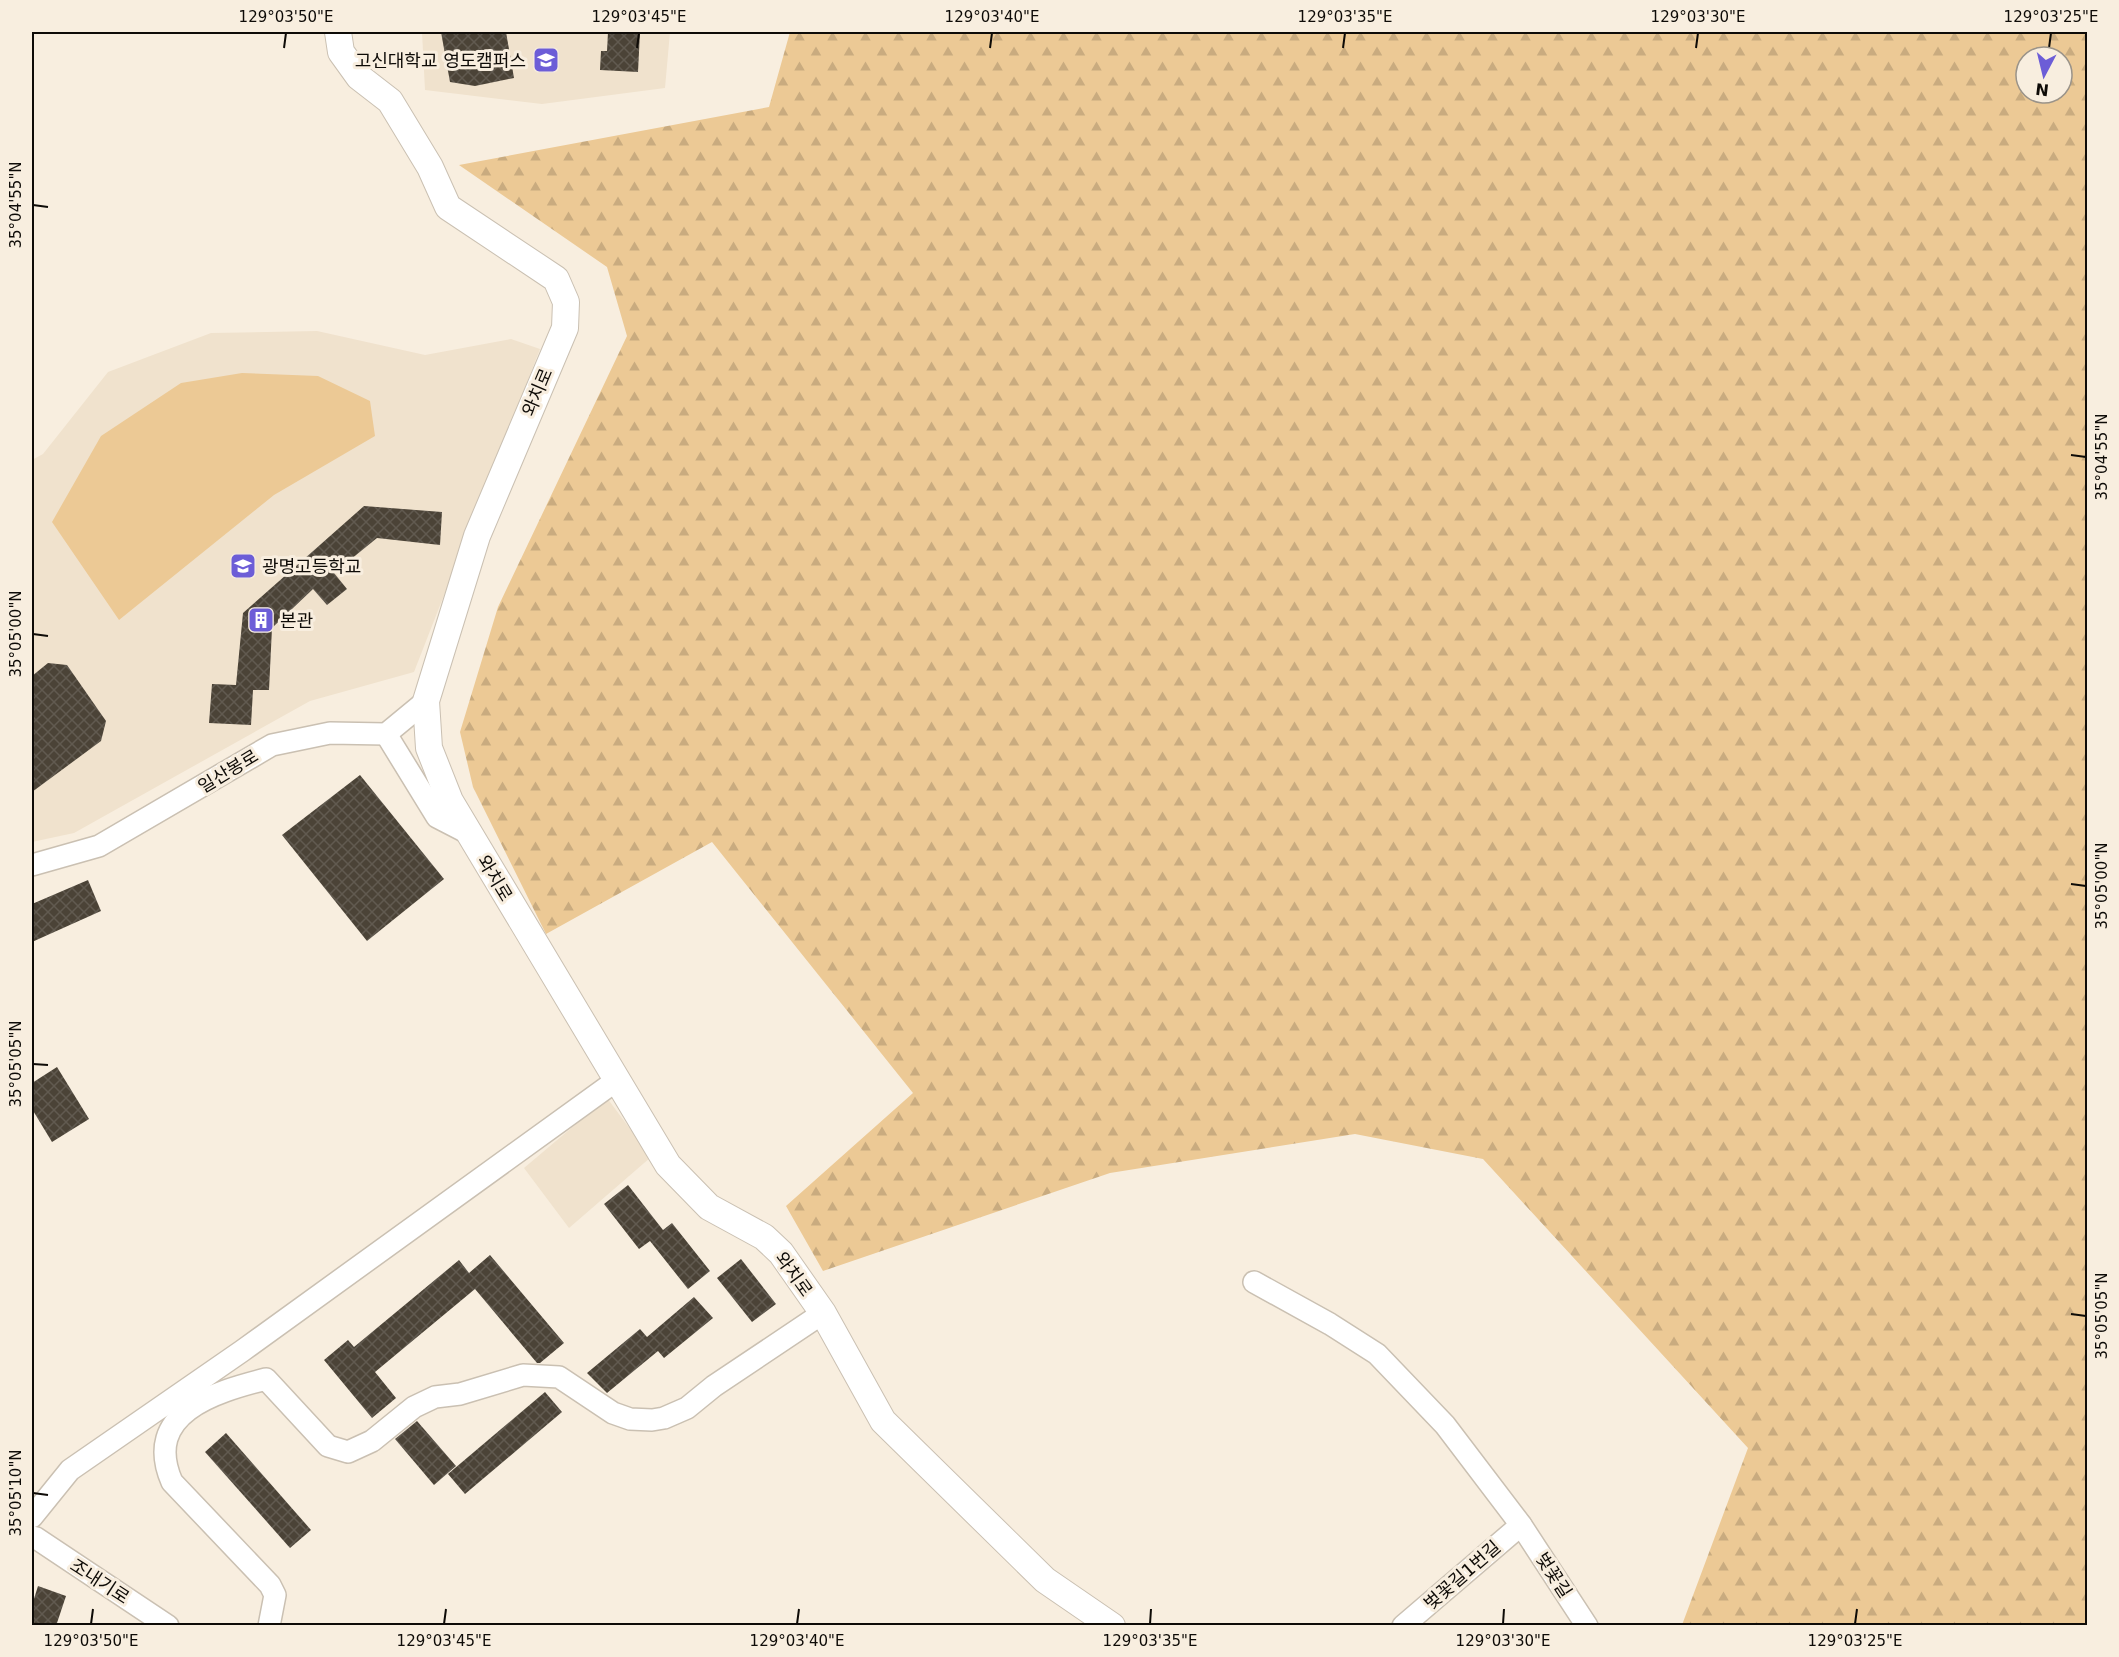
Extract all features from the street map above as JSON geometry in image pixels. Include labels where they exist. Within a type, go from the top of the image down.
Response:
[{"type":"main road","name":"와치로","points":[[338,32],[341,52],[359,77],[390,101],[430,167],[448,207],[556,279],[566,302],[565,328],[477,536],[426,701],[429,748],[450,801],[668,1165],[709,1207],[764,1237],[781,1253],[823,1314],[883,1421],[1045,1580],[1112,1626]]},
{"type":"street","points":[[426,701],[386,734],[437,817],[468,833]]},
{"type":"street","name":"일산봉로","points":[[32,864],[99,846],[272,745],[330,733],[386,734]]},
{"type":"street","points":[[32,1517],[70,1470],[242,1351],[617,1080]]},
{"type":"street","name":"벚꽃길","points":[[1254,1282],[1330,1324],[1377,1354],[1445,1425],[1521,1525],[1587,1626]]},
{"type":"street","points":[[242,1351],[328,1446],[348,1452],[372,1441],[414,1407],[435,1397],[460,1394],[523,1375],[559,1377],[613,1413],[630,1419],[664,1418],[687,1408],[714,1386],[823,1314]]},
{"type":"street","points":[[266,1379],[218,1392],[190,1407],[179,1418],[167,1438],[166,1466],[172,1482],[270,1585],[274,1595],[269,1626]]},
{"type":"street","name":"벚꽃길1번길","points":[[1403,1626],[1521,1525]]},
{"type":"street","name":"조내기로","points":[[32,1537],[168,1626]]},
{"type":"shaded area","name":"고신대학교 영도캠퍼스","points":[[422,32],[670,32],[665,88],[542,104],[425,90]]},
{"type":"shaded area","name":"광명고등학교","points":[[317,331],[425,355],[511,339],[540,349],[414,672],[310,701],[74,833],[32,842],[32,460],[43,454],[108,372],[211,333]]},
{"type":"shaded area","points":[[607,1098],[651,1157],[569,1228],[524,1168]]},
{"type":"green space","points":[[790,32],[2087,32],[2087,1625],[1682,1625],[1748,1448],[1483,1159],[1355,1134],[1110,1173],[823,1271],[786,1206],[913,1093],[712,842],[546,934],[473,787],[460,732],[498,607],[627,336],[607,267],[459,165],[769,107]]},
{"type":"green space","points":[[242,373],[318,376],[370,401],[375,436],[274,495],[119,620],[52,522],[101,436],[181,383]]},
{"type":"building","points":[[441,32],[506,32],[514,78],[475,86],[450,82]]},
{"type":"building","points":[[608,32],[640,32],[638,72],[600,70],[601,51],[607,51]]},
{"type":"building","name":"본관","points":[[364,506],[442,512],[440,545],[377,538],[334,573],[347,589],[327,605],[313,589],[272,628],[269,690],[253,690],[251,725],[209,723],[212,684],[236,685],[243,613]]},
{"type":"building","points":[[48,663],[67,665],[106,721],[101,741],[32,792],[32,676]]},
{"type":"building","points":[[360,775],[444,879],[367,941],[282,835]]},
{"type":"building","points":[[88,880],[101,911],[32,942],[32,904]]},
{"type":"building","points":[[57,1067],[89,1119],[52,1142],[32,1109],[32,1083]]},
{"type":"building","points":[[628,1185],[663,1230],[672,1223],[710,1271],[688,1289],[650,1241],[639,1249],[604,1204]]},
{"type":"building","points":[[490,1255],[564,1343],[537,1363],[475,1289],[375,1372],[396,1398],[372,1418],[324,1360],[348,1340],[354,1347],[459,1260],[469,1273]]},
{"type":"building","points":[[741,1259],[776,1304],[752,1322],[717,1278]]},
{"type":"building","points":[[694,1297],[713,1318],[664,1358],[658,1351],[607,1393],[587,1373],[640,1329],[647,1337]]},
{"type":"building","points":[[545,1392],[562,1412],[465,1494],[448,1474]]},
{"type":"building","points":[[417,1421],[456,1466],[434,1485],[395,1439]]},
{"type":"building","points":[[226,1433],[311,1530],[290,1548],[205,1452]]},
{"type":"building","points":[[38,1586],[66,1596],[56,1626],[32,1626],[32,1605]]},
{"type":"place","name":"고신대학교 영도캠퍼스","points":[[546,60]]},
{"type":"place","name":"광명고등학교","points":[[243,566]]},
{"type":"place","name":"본관","points":[[261,620]]}]
